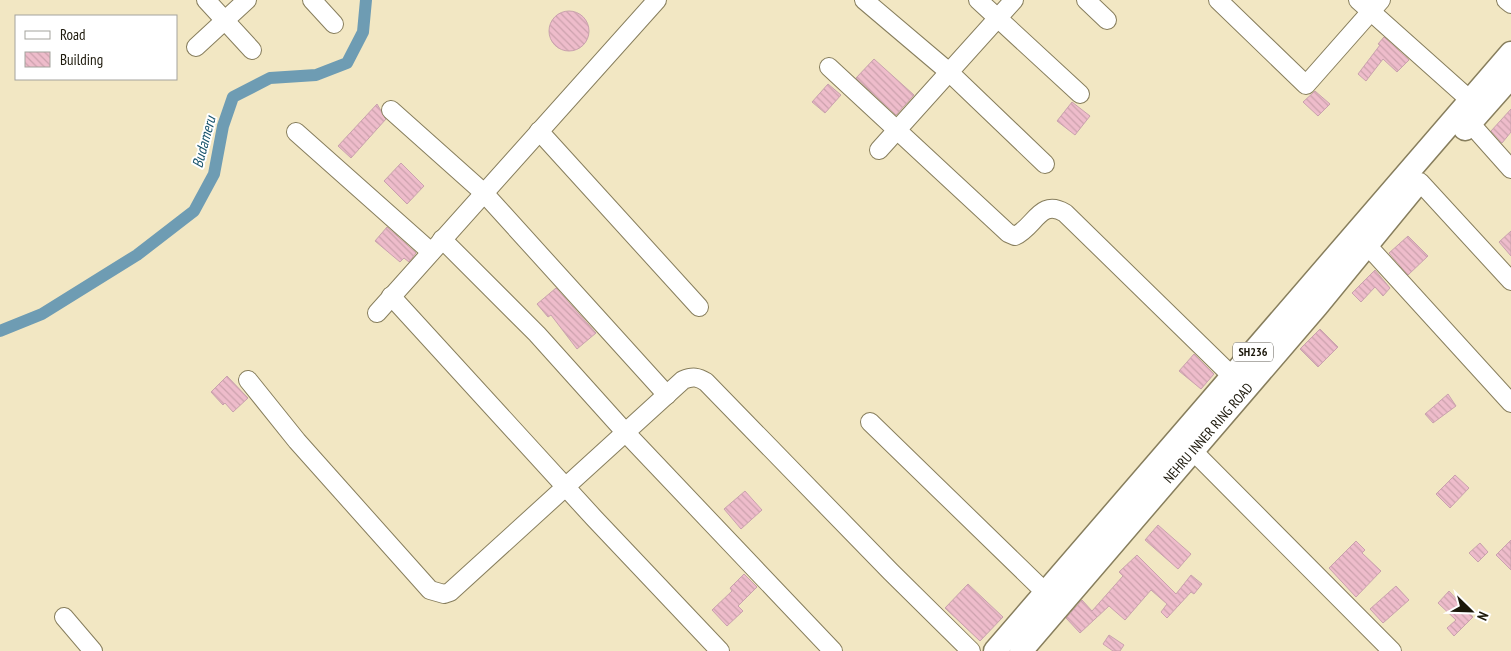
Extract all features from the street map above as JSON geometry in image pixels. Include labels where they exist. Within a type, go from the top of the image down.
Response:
[{"type":"main road","name":"SH236","points":[[995,651],[1511,52]]},
{"type":"main road","name":"NEHRU INNER RING ROAD","points":[[1021,651],[1511,77]]},
{"type":"street","points":[[206,0],[252,50]]},
{"type":"street","points":[[196,46],[247,0]]},
{"type":"street","points":[[312,0],[334,24]]},
{"type":"street","points":[[377,313],[656,0]]},
{"type":"street","points":[[864,0],[948,72],[1045,164]]},
{"type":"street","points":[[978,0],[1080,94]]},
{"type":"street","points":[[879,150],[1014,0]]},
{"type":"street","points":[[1086,0],[1107,20]]},
{"type":"street","points":[[1218,0],[1306,85],[1370,4],[1470,100]]},
{"type":"street","points":[[1506,0],[1511,4]]},
{"type":"street","points":[[829,67],[1008,233],[1015,236],[1021,233],[1046,208],[1055,207],[1065,213],[1232,376]]},
{"type":"street","points":[[391,110],[484,193],[667,395]]},
{"type":"street","points":[[1470,123],[1511,169]]},
{"type":"street","points":[[539,131],[699,307]]},
{"type":"street","points":[[296,132],[437,246],[537,334],[626,433],[833,651]]},
{"type":"street","points":[[1420,182],[1511,281]]},
{"type":"street","points":[[1367,245],[1511,403]]},
{"type":"street","points":[[391,296],[720,651]]},
{"type":"street","points":[[248,380],[297,441],[430,590],[437,593],[450,592],[667,395],[684,380],[692,376],[706,382],[891,572],[971,651]]},
{"type":"street","points":[[870,422],[1045,592]]},
{"type":"street","points":[[1193,451],[1392,651]]},
{"type":"street","points":[[64,617],[93,651]]},
{"type":"building","points":[[573,11],[580,14],[586,20],[589,31],[588,39],[580,48],[573,51],[565,51],[558,48],[550,39],[549,27],[552,20],[561,12]]},
{"type":"building","points":[[1384,37],[1409,60],[1397,72],[1383,59],[1366,81],[1358,74]]},
{"type":"building","points":[[874,59],[914,95],[896,115],[856,78]]},
{"type":"building","points":[[828,84],[841,95],[825,113],[812,102]]},
{"type":"building","points":[[1315,91],[1330,104],[1318,116],[1303,102]]},
{"type":"building","points":[[1072,102],[1090,116],[1075,135],[1057,121]]},
{"type":"building","points":[[377,104],[386,119],[351,158],[338,146]]},
{"type":"building","points":[[1511,109],[1511,132],[1502,143],[1491,131]]},
{"type":"building","points":[[401,163],[424,186],[407,204],[384,181]]},
{"type":"building","points":[[387,227],[416,253],[409,262],[404,258],[400,262],[375,241]]},
{"type":"building","points":[[1511,231],[1511,256],[1499,242]]},
{"type":"building","points":[[1408,236],[1428,256],[1408,275],[1389,253]]},
{"type":"building","points":[[1375,270],[1390,288],[1383,296],[1375,287],[1361,302],[1352,293]]},
{"type":"building","points":[[556,288],[596,333],[577,349],[551,315],[548,317],[537,304]]},
{"type":"building","points":[[1320,329],[1338,347],[1318,367],[1300,349]]},
{"type":"building","points":[[1194,354],[1214,374],[1201,389],[1179,371]]},
{"type":"building","points":[[227,376],[248,398],[233,412],[225,403],[223,405],[211,392]]},
{"type":"building","points":[[1448,394],[1456,406],[1433,423],[1425,414]]},
{"type":"building","points":[[1455,475],[1469,488],[1450,508],[1436,494]]},
{"type":"building","points":[[745,491],[762,510],[741,529],[724,509]]},
{"type":"building","points":[[1158,525],[1191,554],[1178,569],[1145,540]]},
{"type":"building","points":[[1511,540],[1511,570],[1496,555]]},
{"type":"building","points":[[1356,541],[1365,550],[1362,553],[1381,571],[1356,597],[1329,568]]},
{"type":"building","points":[[1480,543],[1488,552],[1478,562],[1469,553]]},
{"type":"building","points":[[1137,555],[1176,594],[1191,575],[1202,584],[1194,594],[1191,592],[1167,618],[1161,612],[1167,604],[1151,590],[1125,620],[1109,606],[1080,633],[1066,618],[1082,600],[1092,611],[1123,576],[1119,572]]},
{"type":"building","points":[[744,574],[757,587],[738,606],[743,611],[727,626],[712,610],[732,591],[730,588]]},
{"type":"building","points":[[968,584],[1003,617],[980,641],[945,608]]},
{"type":"building","points":[[1396,586],[1409,600],[1383,623],[1370,609]]},
{"type":"building","points":[[1449,591],[1473,617],[1454,636],[1447,628],[1456,620],[1438,603]]},
{"type":"building","points":[[1109,635],[1124,645],[1120,651],[1113,651],[1103,644]]},
{"type":"waterway","name":"Budameru","points":[[0,331],[42,314],[137,255],[194,211],[214,174],[223,126],[233,97],[270,78],[316,75],[347,63],[363,32],[366,0]]}]
